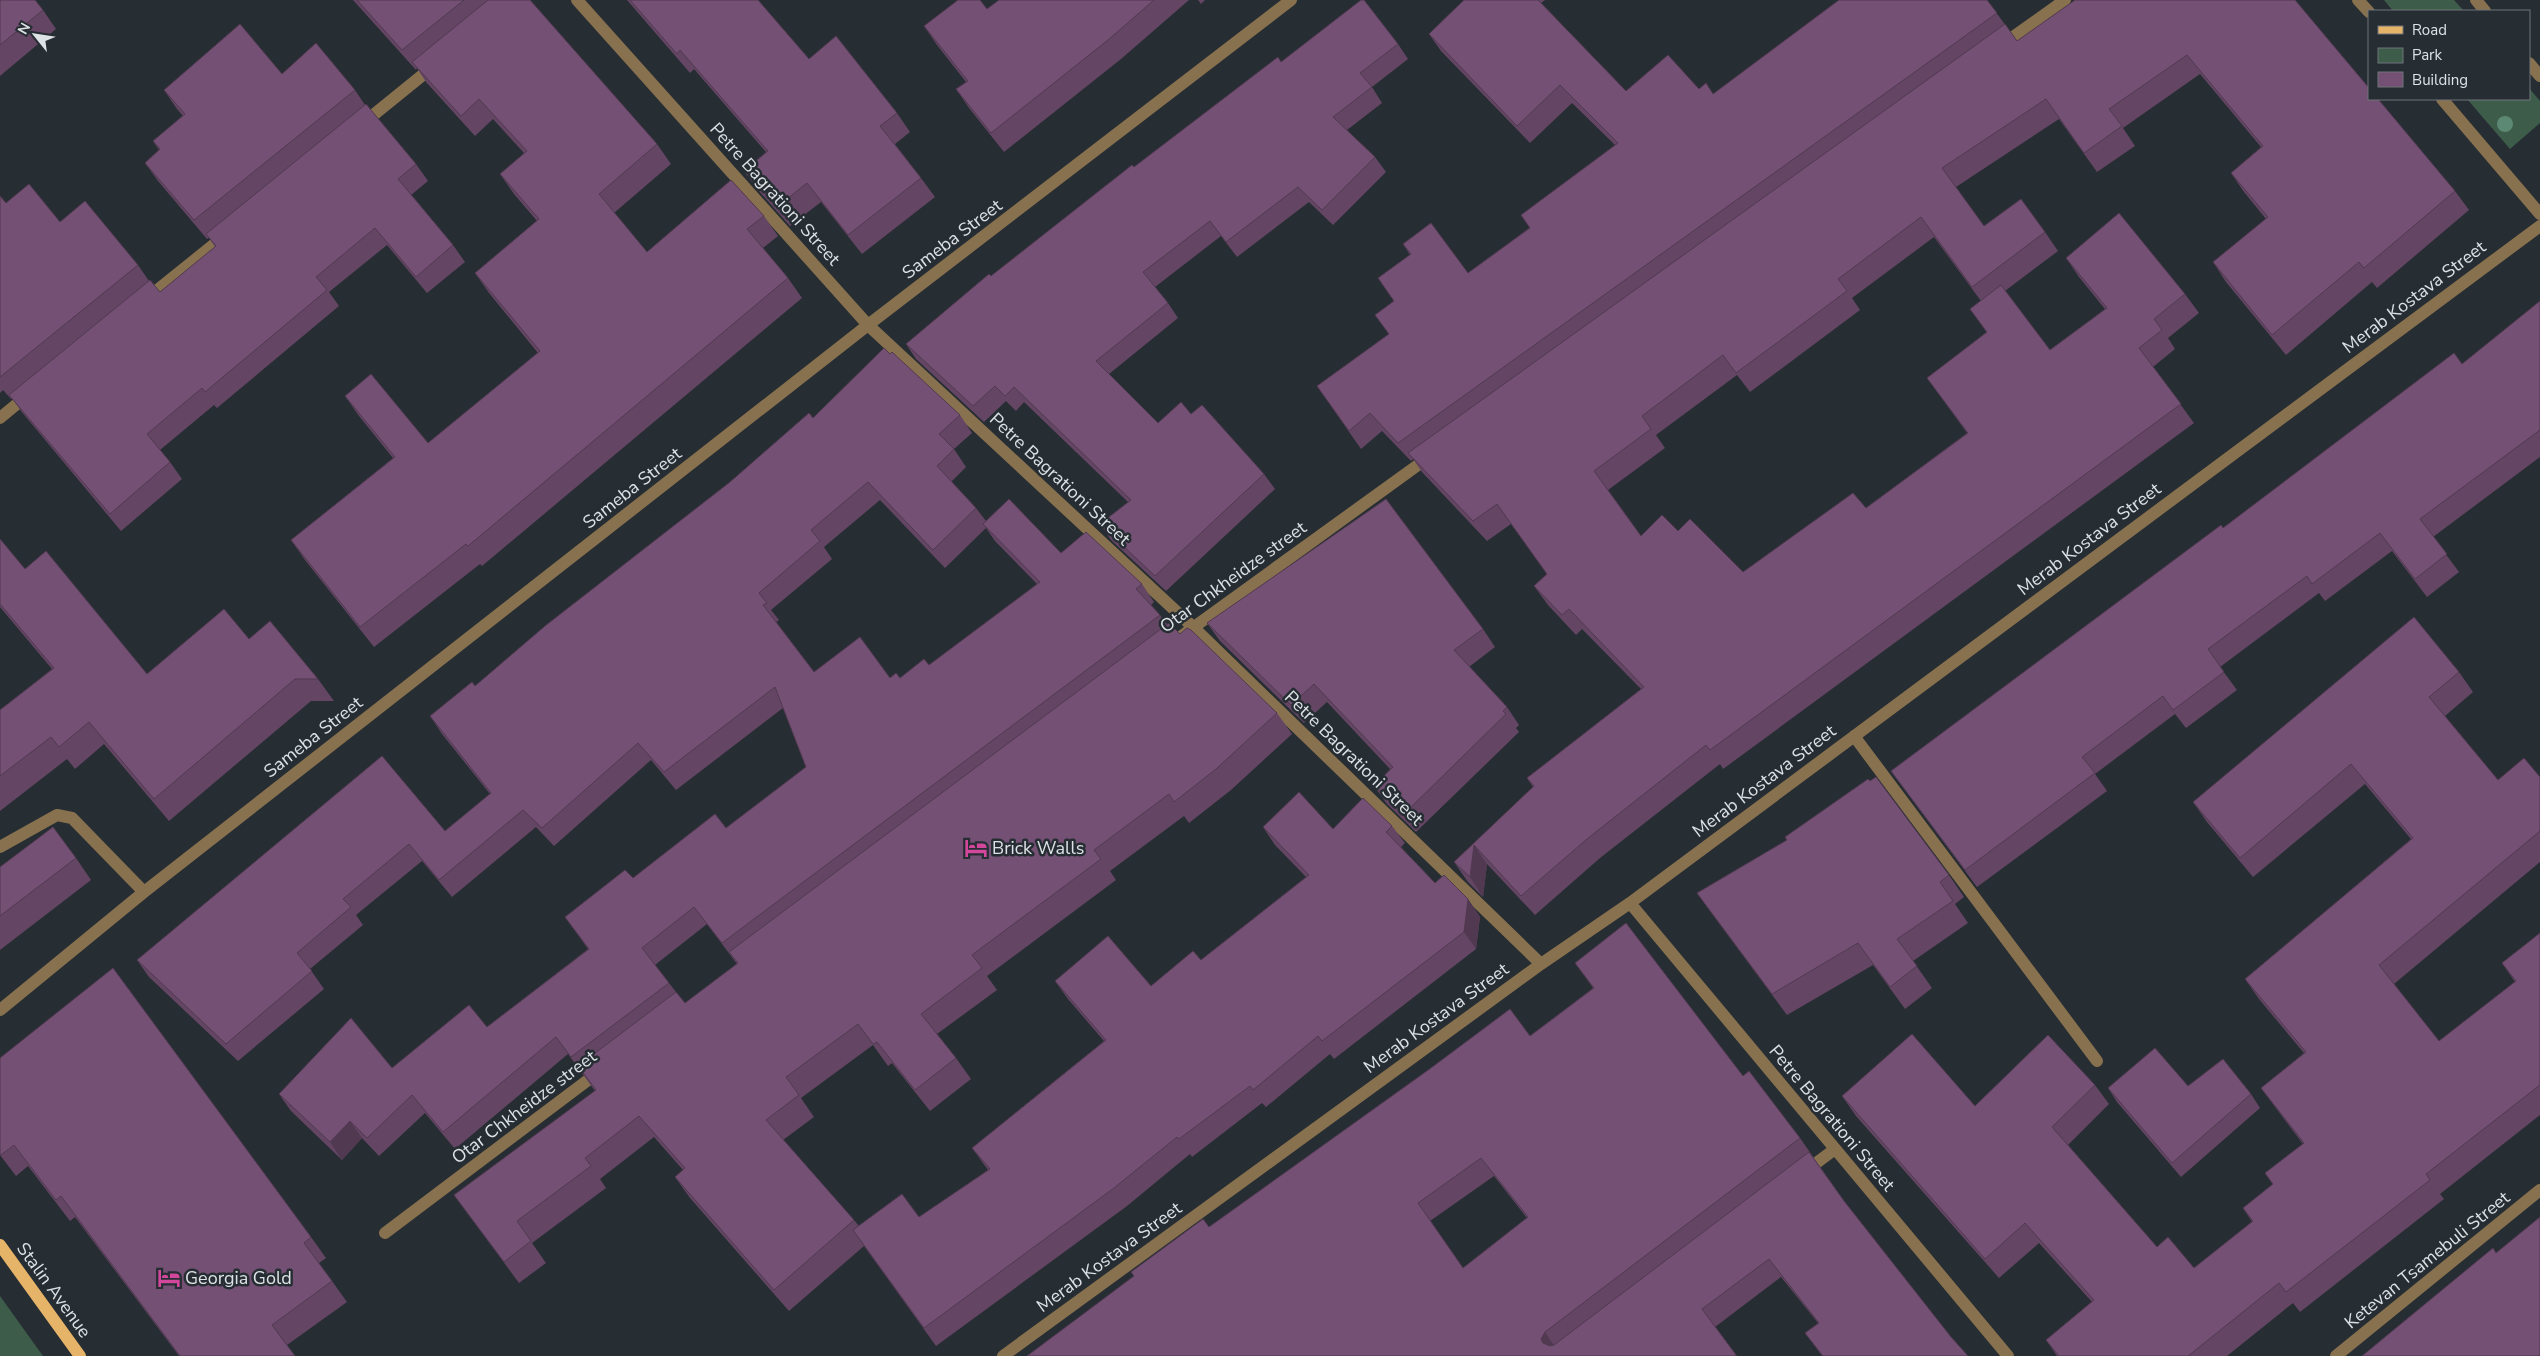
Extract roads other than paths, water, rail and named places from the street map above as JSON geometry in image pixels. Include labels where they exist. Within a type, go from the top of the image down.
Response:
[{"type":"main road","name":"Stalin Avenue","points":[[0,1245],[80,1356]]},
{"type":"street","name":"Petre Bagrationi Street","points":[[577,0],[868,324],[1193,627],[1541,964]]},
{"type":"street","name":"Sameba Street","points":[[0,1010],[144,892],[868,324],[1292,0]]},
{"type":"street","points":[[1992,52],[2065,0]]},
{"type":"street","points":[[2358,0],[2368,11]]},
{"type":"street","points":[[2476,0],[2484,10]]},
{"type":"street","points":[[353,131],[445,56]]},
{"type":"street","points":[[2530,63],[2540,76]]},
{"type":"street","points":[[2443,100],[2540,214]]},
{"type":"street","points":[[138,306],[238,225]]},
{"type":"street","name":"Merab Kostava Street","points":[[1003,1356],[1541,964],[1630,903],[2540,226]]},
{"type":"street","points":[[0,418],[38,387]]},
{"type":"street","name":"Otar Chkheidze street","points":[[1169,645],[1443,447]]},
{"type":"street","points":[[1854,736],[2098,1061]]},
{"type":"street","points":[[0,847],[57,815],[72,818],[144,892]]},
{"type":"street","name":"Petre Bagrationi Street","points":[[1630,903],[2008,1356]]},
{"type":"street","name":"Otar Chkheidze street","points":[[385,1233],[614,1060]]},
{"type":"street","points":[[1796,1178],[1835,1149]]},
{"type":"street","name":"Ketevan Tsamebuli Street","points":[[2336,1356],[2540,1190]]},
{"type":"place","name":"Brick Walls","points":[[976,848]]},
{"type":"place","name":"Georgia Gold","points":[[169,1278]]}]
